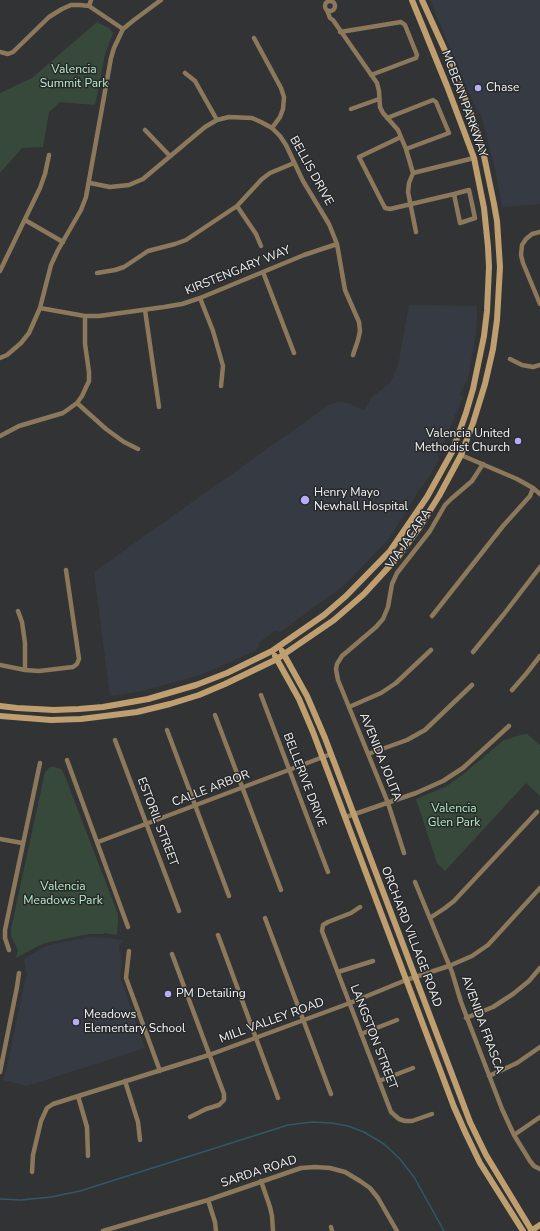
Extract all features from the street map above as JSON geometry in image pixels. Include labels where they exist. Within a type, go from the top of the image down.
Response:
[{"type":"main road","name":"MCBEAN PARKWAY","points":[[0,706],[54,710],[78,709],[103,707],[148,699],[196,686],[272,651],[324,615],[346,596],[390,551],[427,497],[452,452],[468,407],[483,344],[487,311],[489,267],[486,226],[474,158],[448,86],[412,0]]},
{"type":"main road","name":"MCBEAN PARKWAY","points":[[0,716],[51,720],[81,719],[137,712],[199,695],[277,659],[334,620],[364,594],[398,556],[421,525],[439,496],[461,455],[480,404],[493,349],[497,320],[500,266],[494,204],[476,127],[458,79],[422,0]]},
{"type":"main road","name":"ORCHARD VILLAGE ROAD","points":[[279,647],[307,696],[331,754],[470,1122],[486,1155],[532,1231]]},
{"type":"main road","name":"ORCHARD VILLAGE ROAD","points":[[272,651],[305,712],[346,817],[454,1107],[480,1163],[523,1231]]},
{"type":"main road","points":[[137,712],[144,707],[148,699]]},
{"type":"main road","points":[[532,1231],[540,1225]]},
{"type":"street","points":[[89,6],[91,0]]},
{"type":"street","points":[[0,358],[7,355],[21,344],[29,333],[40,308],[51,265],[81,210],[86,197],[90,183],[111,58],[114,48],[123,29],[161,0]]},
{"type":"street","points":[[330,10],[335,7],[334,1],[328,0],[325,5],[330,10],[333,20],[340,32],[378,87],[380,107],[387,118],[398,130],[406,149],[413,173],[409,183],[408,192],[416,232]]},
{"type":"street","points":[[0,52],[8,54],[13,52],[50,17],[62,9],[71,6],[89,6],[123,29]]},
{"type":"street","points":[[340,32],[401,22],[405,26],[417,55],[416,58],[371,75]]},
{"type":"street","points":[[254,38],[281,88],[284,97],[283,109],[280,117],[272,128]]},
{"type":"street","points":[[185,73],[194,81],[217,120]]},
{"type":"street","points":[[351,109],[379,99]]},
{"type":"street","name":"MCBEAN PARKWAY","points":[[387,118],[433,100],[436,102],[449,133],[406,149]]},
{"type":"street","name":"BELLIS DRIVE","points":[[90,183],[110,187],[129,185],[143,179],[205,127],[217,120],[229,117],[252,118],[272,128],[286,145],[302,181],[319,205],[338,244],[345,290],[359,322],[360,331],[353,355]]},
{"type":"street","points":[[145,130],[170,156]]},
{"type":"street","points":[[401,137],[359,157],[385,208],[390,209],[469,190],[475,218],[460,223],[454,194]]},
{"type":"street","points":[[0,271],[40,188],[45,174],[49,154]]},
{"type":"street","points":[[413,173],[474,158]]},
{"type":"street","points":[[96,273],[124,267],[148,251],[186,240],[237,206],[262,178],[294,163]]},
{"type":"street","points":[[237,206],[256,234],[261,246]]},
{"type":"street","points":[[25,220],[63,242]]},
{"type":"street","points":[[540,232],[532,234],[526,239],[522,245],[521,255],[540,304]]},
{"type":"street","name":"KIRSTENGARY WAY","points":[[40,308],[85,316],[98,316],[176,305],[200,298],[304,255],[338,244]]},
{"type":"street","points":[[263,272],[294,353]]},
{"type":"street","points":[[200,298],[214,331],[223,366],[221,386]]},
{"type":"street","points":[[144,310],[159,407]]},
{"type":"street","points":[[0,435],[19,426],[63,413],[76,403],[84,393],[89,372],[85,344],[85,316]]},
{"type":"street","points":[[510,359],[522,365],[533,367],[540,365]]},
{"type":"street","points":[[76,403],[106,429],[124,442],[138,449]]},
{"type":"street","points":[[461,455],[517,479],[533,488],[540,494]]},
{"type":"street","name":"VIA JACARA","points":[[336,669],[342,656],[376,627],[383,619],[388,607],[392,584],[397,573],[430,531],[445,505],[472,481],[483,464]]},
{"type":"street","points":[[432,616],[503,526],[530,496],[533,488]]},
{"type":"street","points":[[473,652],[540,567]]},
{"type":"street","points":[[0,665],[25,670],[40,671],[73,667],[77,664],[79,658],[66,570]]},
{"type":"street","points":[[18,611],[22,622],[25,643],[25,670]]},
{"type":"street","points":[[349,707],[380,693],[396,683],[431,650]]},
{"type":"street","points":[[512,690],[540,656]]},
{"type":"street","name":"AVENIDA JOLITA","points":[[336,669],[338,680],[388,802],[404,853]]},
{"type":"street","points":[[368,754],[407,740],[425,730],[472,685]]},
{"type":"street","name":"BELLERIVE DRIVE","points":[[261,695],[328,872]]},
{"type":"street","points":[[215,715],[281,890]]},
{"type":"street","points":[[346,817],[416,793],[443,781],[463,768],[509,726]]},
{"type":"street","points":[[167,730],[229,896]]},
{"type":"street","name":"ESTORIL STREET","points":[[115,740],[179,910]]},
{"type":"street","name":"CALLE ARBOR","points":[[98,842],[331,754]]},
{"type":"street","points":[[66,760],[98,842],[128,927]]},
{"type":"street","points":[[9,950],[5,938],[5,930],[40,763]]},
{"type":"street","points":[[430,918],[454,901],[537,812]]},
{"type":"street","points":[[0,839],[22,844]]},
{"type":"street","name":"AVENIDA FRASCA","points":[[415,882],[449,966],[466,1018],[514,1135],[530,1161],[534,1166],[540,1169]]},
{"type":"street","name":"MILL VALLEY ROAD","points":[[32,1172],[33,1155],[40,1122],[47,1108],[53,1104],[209,1055],[350,1003],[406,980],[449,966],[472,956],[488,945],[540,888]]},
{"type":"street","name":"LANGSTON STREET","points":[[360,908],[323,925],[322,931],[391,1112],[399,1119],[405,1121],[412,1121],[432,1114]]},
{"type":"street","points":[[265,918],[331,1094]]},
{"type":"street","points":[[218,935],[278,1098]]},
{"type":"street","points":[[129,951],[126,978],[160,1071]]},
{"type":"street","points":[[172,954],[224,1094],[224,1100],[219,1105],[190,1117]]},
{"type":"street","points":[[338,972],[373,961]]},
{"type":"street","points":[[466,1018],[493,1007],[513,994],[540,968]]},
{"type":"street","points":[[0,1069],[17,987],[18,973]]},
{"type":"street","points":[[361,1034],[397,1020]]},
{"type":"street","points":[[489,1076],[517,1064],[540,1047]]},
{"type":"street","points":[[379,1081],[413,1068]]},
{"type":"street","points":[[125,1081],[138,1122],[140,1140]]},
{"type":"street","points":[[78,1096],[87,1127],[88,1156]]},
{"type":"street","points":[[514,1135],[540,1117]]},
{"type":"street","name":"SARDA ROAD","points":[[103,1231],[208,1200],[301,1168],[315,1167],[330,1168],[345,1172],[370,1188],[378,1198],[397,1231]]},
{"type":"street","points":[[261,1181],[270,1207],[273,1231]]},
{"type":"street","points":[[208,1200],[215,1222],[216,1231]]},
{"type":"shaded area","points":[[430,0],[540,0],[540,204],[502,207],[496,173],[482,117],[474,104]]},
{"type":"shaded area","name":"Henry Mayo Newhall Hospital","points":[[409,305],[477,306],[476,332],[468,379],[459,395],[463,397],[438,456],[439,459],[386,542],[343,586],[280,632],[275,631],[259,642],[259,646],[255,651],[200,675],[138,692],[110,696],[94,572],[329,405],[338,402],[348,403],[364,410],[372,397],[390,383],[398,366]]},
{"type":"shaded area","name":"Meadows Elementary School","points":[[91,937],[123,941],[119,945],[122,961],[120,977],[145,1048],[27,1086],[3,1080],[7,1068],[27,975],[24,959],[44,947]]},
{"type":"green space","name":"Valencia Summit Park","points":[[97,22],[109,28],[113,33],[105,54],[95,105],[60,102],[49,112],[43,147],[22,148],[0,173],[0,93],[32,78]]},
{"type":"green space","name":"Valencia Glen Park","points":[[527,734],[540,745],[540,796],[526,783],[445,871],[437,863],[416,799],[445,787],[461,776],[504,740]]},
{"type":"green space","name":"Valencia Meadows Park","points":[[50,767],[61,769],[64,774],[118,914],[117,935],[105,933],[89,934],[45,943],[16,958],[15,957],[18,950],[11,936],[11,929],[45,772]]},
{"type":"waterway","points":[[0,1199],[21,1200],[51,1197],[80,1191],[288,1125],[312,1122],[331,1123],[348,1126],[364,1132],[384,1144],[400,1159],[414,1177],[444,1231]]},
{"type":"place","name":"Chase","points":[[478,88]]},
{"type":"place","name":"Valencia United Methodist Church","points":[[518,441]]},
{"type":"place","name":"Henry Mayo Newhall Hospital","points":[[305,500]]},
{"type":"place","name":"PM Detailing","points":[[168,994]]},
{"type":"place","name":"Meadows Elementary School","points":[[76,1022]]}]
